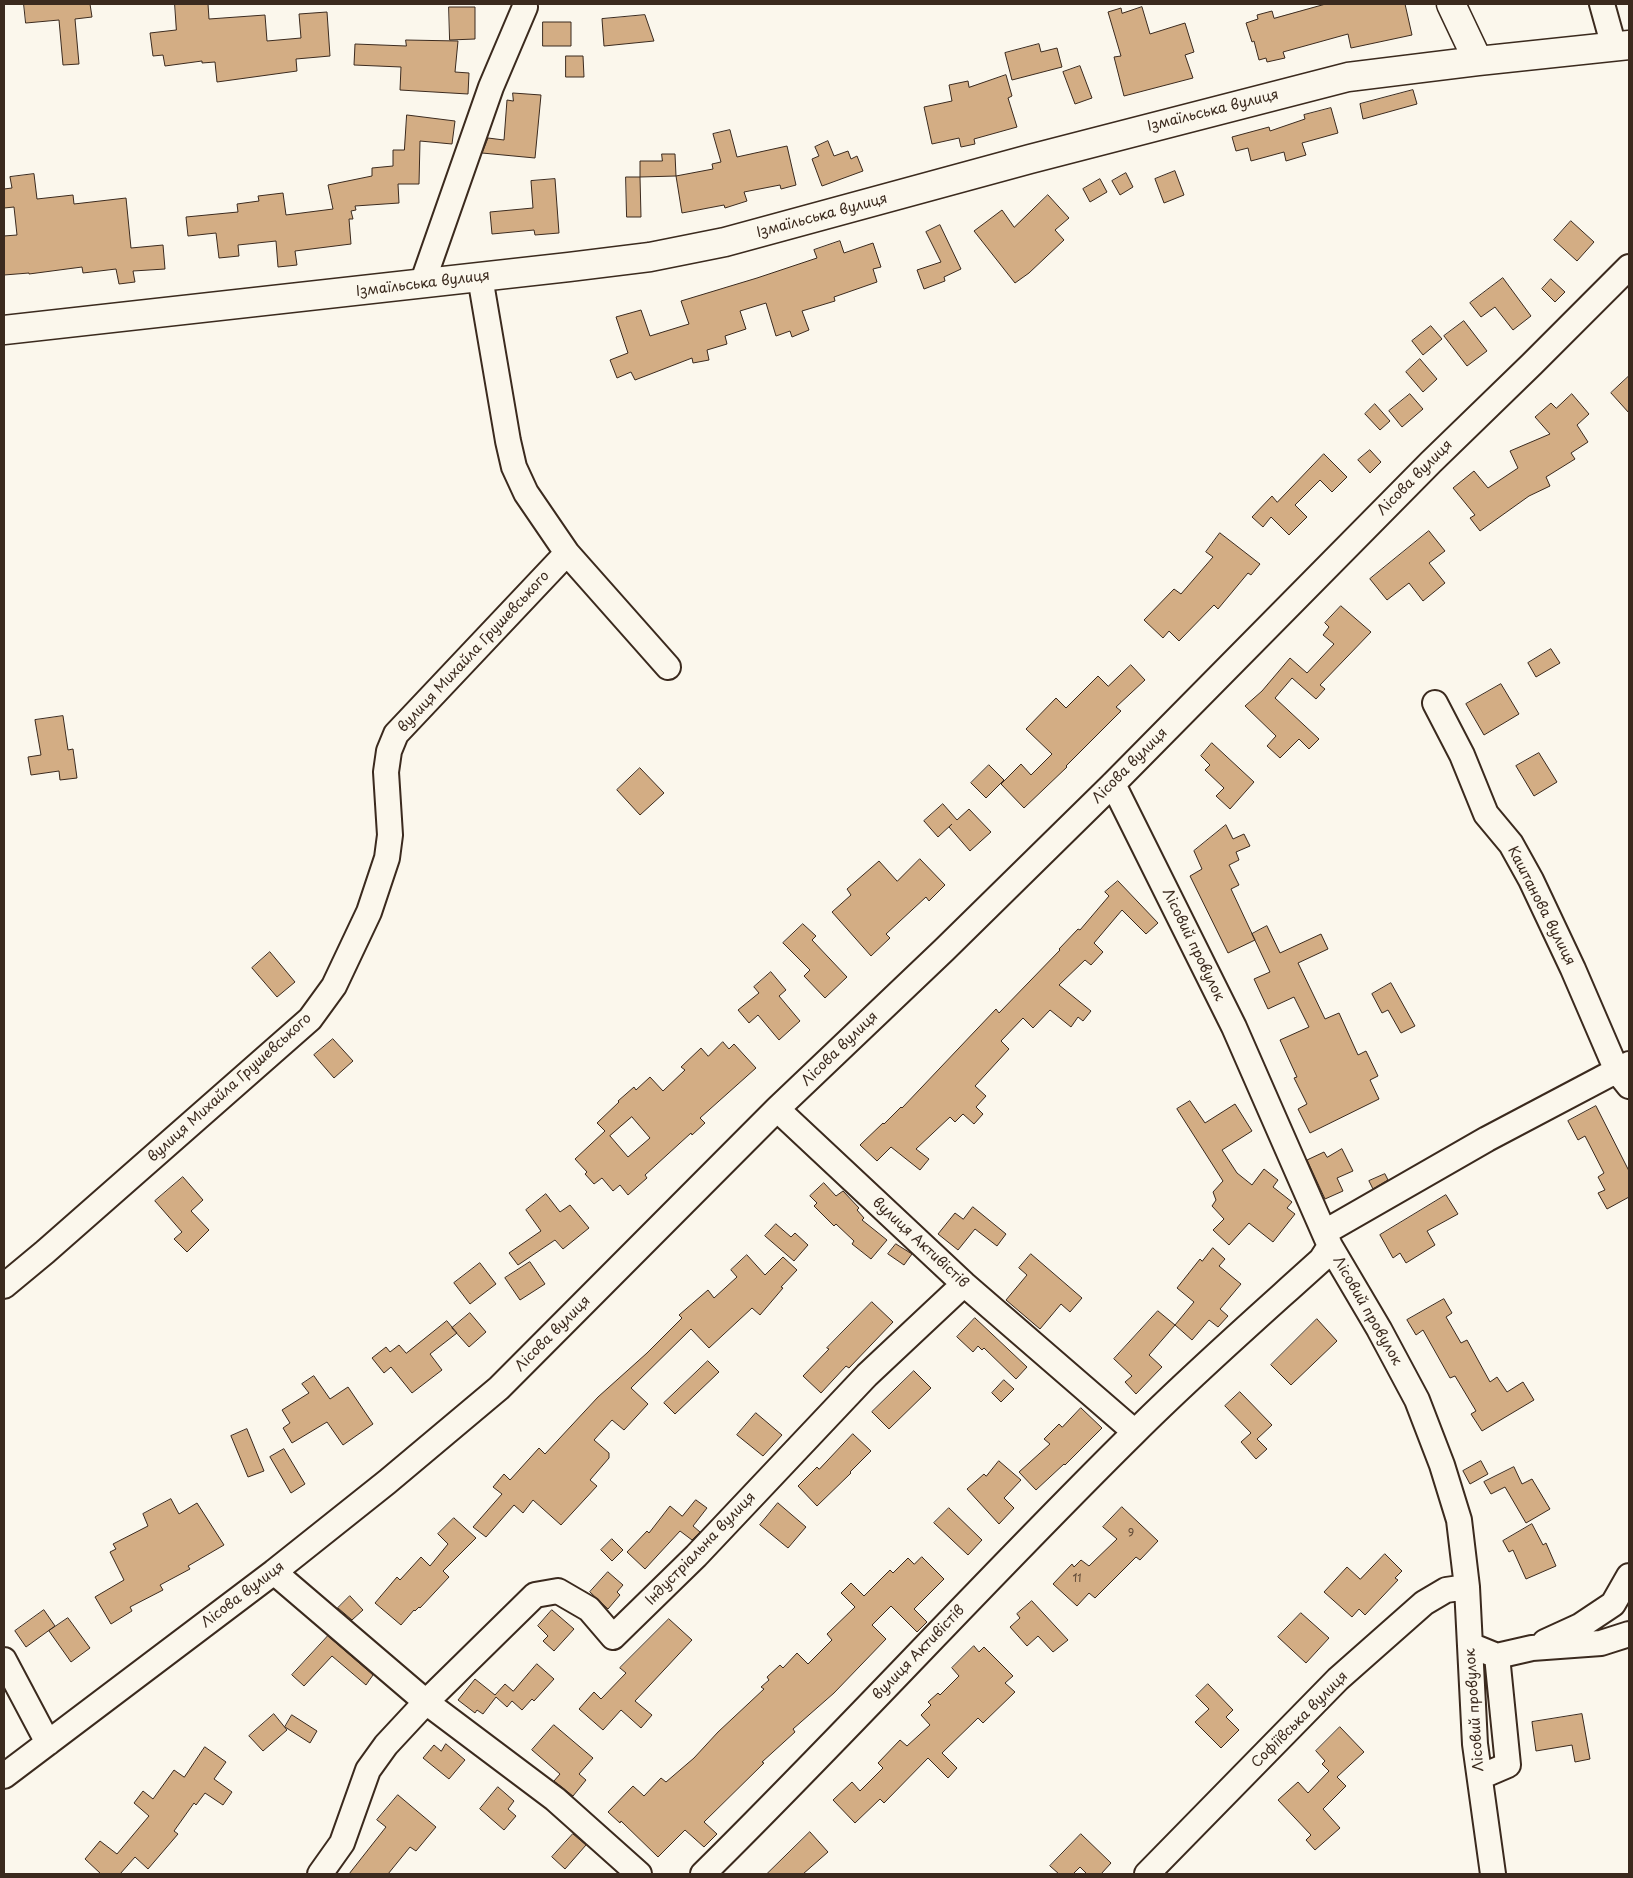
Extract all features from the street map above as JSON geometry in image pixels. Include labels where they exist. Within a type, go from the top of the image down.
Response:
[{"type":"main road","points":[[1451,4],[1478,61]]},
{"type":"main road","name":"Ізмаїльська вулиця","points":[[4,330],[650,257],[725,242],[1030,158],[1348,77],[1622,46]]},
{"type":"street","points":[[1602,4],[1622,46]]},
{"type":"street","points":[[422,284],[490,87],[525,5]]},
{"type":"street","name":"Лісова вулиця","points":[[4,1776],[274,1572],[387,1482],[499,1388],[777,1109],[944,950],[1113,784],[1431,462],[1629,267]]},
{"type":"street","points":[[480,277],[514,467],[526,494],[567,554],[668,667]]},
{"type":"street","name":"вулиця Михайла Грушевського","points":[[4,1286],[310,1019],[334,986],[368,912],[388,858],[390,835],[386,772],[389,751],[396,734],[567,554]]},
{"type":"street","name":"Каштанова вулиця","points":[[1435,703],[1462,755],[1486,814],[1511,844],[1531,880],[1625,1074]]},
{"type":"street","name":"Лісовий провулок","points":[[1113,784],[1234,1027],[1327,1239],[1417,1400],[1442,1465],[1459,1520],[1467,1587],[1476,1744],[1493,1874]]},
{"type":"street","points":[[1327,1239],[1487,1139],[1625,1074]]},
{"type":"street","name":"вулиця Активістів","points":[[777,1109],[964,1284],[1135,1432]]},
{"type":"street","name":"вулиця Активістів","points":[[703,1874],[783,1796],[900,1672],[1135,1432],[1320,1260],[1327,1239]]},
{"type":"street","name":"Індустріальна вулиця","points":[[426,1702],[535,1594],[558,1591],[589,1609],[613,1637],[696,1556],[867,1375],[964,1284]]},
{"type":"street","points":[[274,1572],[426,1702],[555,1799],[638,1874]]},
{"type":"street","points":[[1532,1648],[1580,1626],[1613,1604],[1629,1576]]},
{"type":"street","name":"Софіївська вулиця","points":[[1147,1874],[1338,1679],[1424,1603],[1446,1590],[1467,1587]]},
{"type":"street","points":[[1470,1645],[1497,1656],[1532,1648],[1601,1643],[1629,1634]]},
{"type":"street","points":[[1480,1778],[1508,1766],[1497,1656]]},
{"type":"street","points":[[4,1660],[48,1743]]},
{"type":"street","points":[[320,1874],[342,1843],[368,1770],[386,1745],[426,1702]]},
{"type":"building","points":[[24,4],[90,4],[92,17],[75,19],[79,64],[63,65],[59,20],[26,23]]},
{"type":"building","points":[[175,4],[208,4],[209,19],[265,15],[267,41],[301,38],[299,14],[327,12],[330,56],[296,59],[297,71],[217,82],[215,62],[202,63],[202,61],[165,66],[163,55],[153,56],[150,33],[176,30]]},
{"type":"building","points":[[1326,4],[1405,4],[1412,35],[1351,48],[1348,34],[1283,52],[1285,58],[1267,62],[1266,58],[1259,60],[1254,41],[1252,42],[1246,23],[1258,19],[1257,15],[1272,11],[1274,18]]},
{"type":"building","points":[[449,7],[475,7],[475,39],[450,40]]},
{"type":"building","points":[[1142,7],[1150,34],[1185,23],[1194,52],[1185,55],[1193,78],[1124,96],[1114,57],[1121,56],[1108,12],[1121,8],[1122,13]]},
{"type":"building","points":[[645,15],[654,41],[604,46],[602,19]]},
{"type":"building","points":[[543,22],[571,22],[571,46],[543,46]]},
{"type":"building","points":[[406,40],[458,41],[455,72],[469,73],[468,94],[400,90],[401,67],[354,65],[355,44],[406,46]]},
{"type":"building","points":[[1039,44],[1041,52],[1057,48],[1062,67],[1012,80],[1005,53]]},
{"type":"building","points":[[566,56],[583,56],[584,77],[566,77]]},
{"type":"building","points":[[1080,66],[1092,98],[1075,104],[1063,72]]},
{"type":"building","points":[[1006,75],[1012,96],[1008,98],[1017,127],[974,139],[975,144],[961,147],[959,138],[932,144],[924,107],[952,101],[949,85],[968,81],[969,87]]},
{"type":"building","points":[[1413,90],[1417,104],[1363,119],[1360,104]]},
{"type":"building","points":[[513,93],[541,95],[535,158],[482,153],[488,138],[504,140],[507,100],[513,101]]},
{"type":"building","points":[[1331,108],[1338,133],[1302,143],[1306,155],[1286,161],[1284,152],[1251,161],[1248,148],[1236,151],[1232,137],[1269,127],[1270,131],[1305,119],[1304,115]]},
{"type":"building","points":[[407,115],[455,121],[452,144],[420,141],[419,184],[398,184],[399,203],[355,206],[356,210],[351,211],[353,219],[349,219],[351,244],[295,251],[297,265],[278,267],[276,241],[238,245],[239,256],[219,258],[216,233],[188,236],[186,217],[238,212],[237,204],[259,201],[258,196],[283,193],[286,215],[333,209],[328,185],[372,176],[372,168],[393,166],[393,150],[404,150]]},
{"type":"building","points":[[730,130],[737,157],[787,146],[796,185],[781,189],[780,185],[744,192],[747,201],[725,208],[724,205],[682,213],[676,176],[713,169],[712,164],[721,162],[713,134]]},
{"type":"building","points":[[828,141],[834,156],[848,151],[851,159],[857,156],[863,171],[822,186],[812,159],[819,156],[815,147]]},
{"type":"building","points":[[662,154],[675,154],[676,176],[640,177],[640,161],[662,161]]},
{"type":"building","points":[[1175,171],[1184,195],[1164,203],[1155,179]]},
{"type":"building","points":[[1126,173],[1133,187],[1120,195],[1112,181]]},
{"type":"building","points":[[34,174],[37,199],[73,195],[74,204],[126,198],[131,248],[163,245],[165,269],[133,271],[135,282],[119,284],[116,269],[83,273],[82,267],[29,274],[4,275],[4,236],[17,235],[14,207],[4,208],[4,189],[12,188],[10,177]]},
{"type":"building","points":[[626,177],[640,177],[641,217],[627,217]]},
{"type":"building","points":[[555,179],[559,233],[535,235],[534,230],[492,234],[490,212],[533,208],[531,181]]},
{"type":"building","points":[[1100,179],[1107,192],[1090,202],[1083,189]]},
{"type":"building","points":[[1048,195],[1069,218],[1055,230],[1064,240],[1029,273],[1015,283],[974,231],[1002,210],[1014,227]]},
{"type":"building","points":[[1571,221],[1594,242],[1577,261],[1554,240]]},
{"type":"building","points":[[940,225],[961,269],[944,277],[945,281],[924,289],[917,270],[941,262],[926,232]]},
{"type":"building","points":[[840,241],[844,253],[873,243],[881,267],[873,269],[877,282],[834,297],[835,301],[802,311],[809,330],[792,337],[790,331],[776,336],[766,303],[740,311],[746,329],[725,336],[727,344],[707,350],[709,360],[693,363],[692,358],[635,380],[631,372],[617,378],[610,360],[628,353],[616,317],[641,310],[650,336],[689,324],[681,301],[817,258],[814,250]]},
{"type":"building","points":[[1503,278],[1531,316],[1513,330],[1495,307],[1481,317],[1470,303]]},
{"type":"building","points":[[1551,279],[1565,292],[1555,302],[1542,289]]},
{"type":"building","points":[[1464,321],[1487,351],[1467,366],[1444,336]]},
{"type":"building","points":[[1431,326],[1442,339],[1423,355],[1412,341]]},
{"type":"building","points":[[1420,359],[1437,379],[1423,392],[1406,372]]},
{"type":"building","points":[[1629,376],[1629,413],[1611,393]]},
{"type":"building","points":[[1410,394],[1423,409],[1402,427],[1389,411]]},
{"type":"building","points":[[1572,394],[1589,414],[1577,425],[1588,442],[1571,453],[1575,459],[1546,477],[1550,486],[1529,496],[1480,531],[1470,518],[1475,515],[1453,488],[1474,471],[1488,488],[1518,468],[1510,451],[1550,434],[1535,417],[1551,403],[1556,408]]},
{"type":"building","points":[[1375,404],[1390,421],[1380,430],[1365,414]]},
{"type":"building","points":[[1370,450],[1381,462],[1370,473],[1358,460]]},
{"type":"building","points":[[1324,454],[1347,477],[1332,492],[1320,480],[1295,505],[1307,517],[1289,535],[1271,517],[1263,527],[1252,517],[1272,496],[1277,502]]},
{"type":"building","points":[[1429,531],[1445,551],[1429,563],[1445,583],[1423,601],[1409,583],[1387,600],[1370,579]]},
{"type":"building","points":[[1220,533],[1260,564],[1251,575],[1248,573],[1218,609],[1214,605],[1179,641],[1169,631],[1163,638],[1144,620],[1174,589],[1181,594],[1213,557],[1206,552]]},
{"type":"building","points":[[1341,606],[1371,632],[1320,685],[1325,689],[1316,699],[1292,678],[1275,698],[1319,739],[1309,749],[1299,739],[1280,758],[1267,746],[1276,736],[1245,706],[1262,691],[1290,658],[1307,673],[1334,644],[1323,635],[1329,627],[1325,623]]},
{"type":"building","points":[[1551,649],[1560,663],[1536,677],[1528,663]]},
{"type":"building","points":[[1131,665],[1145,680],[1116,707],[1121,711],[1024,808],[1001,784],[1021,764],[1031,775],[1052,754],[1026,729],[1056,698],[1066,708],[1098,676],[1108,686]]},
{"type":"building","points":[[1501,684],[1519,714],[1484,735],[1466,704]]},
{"type":"building","points":[[63,716],[68,750],[73,749],[77,778],[60,780],[59,771],[31,775],[28,757],[41,755],[35,720]]},
{"type":"building","points":[[1212,743],[1254,782],[1230,809],[1216,796],[1224,788],[1205,770],[1210,765],[1201,756]]},
{"type":"building","points":[[1539,753],[1557,782],[1534,796],[1516,766]]},
{"type":"building","points":[[989,765],[1004,780],[986,798],[971,783]]},
{"type":"building","points":[[640,768],[664,793],[640,815],[617,790]]},
{"type":"building","points":[[943,804],[957,820],[969,809],[991,832],[970,851],[949,827],[952,824],[938,837],[924,821]]},
{"type":"building","points":[[1226,825],[1233,839],[1244,834],[1250,846],[1236,852],[1239,860],[1229,865],[1239,885],[1231,889],[1255,940],[1228,953],[1190,876],[1202,869],[1194,851]]},
{"type":"building","points":[[920,859],[945,885],[929,901],[926,897],[886,934],[890,938],[871,956],[832,912],[851,895],[847,889],[879,861],[897,881]]},
{"type":"building","points":[[1118,881],[1158,923],[1146,934],[1122,910],[1094,943],[1103,952],[1091,965],[1085,960],[1059,985],[1091,1011],[1083,1021],[1078,1017],[1071,1027],[1050,1010],[1033,1028],[1023,1018],[1001,1041],[1009,1049],[975,1086],[986,1096],[976,1107],[983,1114],[974,1124],[963,1114],[955,1122],[950,1117],[916,1149],[929,1159],[920,1170],[891,1147],[877,1161],[860,1145],[902,1108],[996,1009],[999,1013],[1078,929],[1080,930],[1109,896],[1105,892]]},
{"type":"building","points":[[803,924],[816,936],[812,940],[847,977],[825,998],[804,976],[810,970],[783,943]]},
{"type":"building","points":[[1267,926],[1280,953],[1321,934],[1328,949],[1298,963],[1325,1019],[1339,1013],[1358,1055],[1366,1051],[1378,1076],[1370,1080],[1379,1099],[1310,1133],[1298,1109],[1307,1104],[1294,1078],[1297,1077],[1280,1040],[1309,1027],[1294,997],[1268,1009],[1254,979],[1270,972],[1252,934]]},
{"type":"building","points":[[270,952],[295,982],[277,997],[252,968]]},
{"type":"building","points":[[771,972],[786,990],[779,996],[800,1021],[779,1040],[758,1015],[749,1023],[738,1010],[759,993],[754,987]]},
{"type":"building","points":[[1391,983],[1415,1026],[1401,1033],[1388,1010],[1382,1013],[1372,994]]},
{"type":"building","points":[[333,1039],[353,1061],[334,1078],[314,1055]]},
{"type":"building","points":[[723,1042],[729,1049],[734,1044],[756,1068],[700,1118],[705,1123],[692,1135],[691,1133],[645,1175],[647,1178],[628,1195],[620,1185],[613,1191],[602,1178],[594,1184],[585,1174],[587,1172],[575,1159],[605,1131],[597,1123],[634,1087],[636,1090],[650,1077],[663,1091],[685,1070],[681,1067],[701,1048],[708,1056]],"holes":[[[632,1117],[650,1138],[628,1157],[610,1136]]]},
{"type":"building","points":[[1190,1101],[1205,1123],[1235,1104],[1252,1131],[1222,1150],[1237,1173],[1252,1185],[1264,1169],[1278,1180],[1273,1187],[1292,1202],[1287,1208],[1295,1214],[1273,1242],[1249,1223],[1229,1245],[1213,1230],[1224,1219],[1212,1206],[1216,1200],[1213,1192],[1223,1181],[1177,1109]]},
{"type":"building","points":[[1596,1106],[1629,1171],[1629,1197],[1607,1209],[1598,1193],[1605,1190],[1598,1177],[1604,1173],[1585,1136],[1578,1140],[1568,1121]]},
{"type":"building","points":[[1342,1149],[1353,1171],[1337,1178],[1343,1191],[1325,1199],[1307,1160],[1324,1152],[1327,1157]]},
{"type":"building","points":[[1385,1174],[1388,1180],[1373,1189],[1369,1181]]},
{"type":"building","points":[[183,1177],[203,1200],[191,1211],[209,1230],[187,1252],[174,1239],[182,1232],[155,1201]]},
{"type":"building","points":[[824,1183],[836,1196],[843,1191],[859,1208],[857,1210],[864,1218],[862,1220],[887,1240],[871,1259],[852,1244],[854,1241],[836,1224],[834,1226],[814,1206],[817,1203],[810,1196]]},
{"type":"building","points":[[546,1194],[560,1212],[570,1205],[589,1228],[563,1249],[555,1240],[518,1265],[509,1253],[541,1231],[526,1210]]},
{"type":"building","points":[[1446,1195],[1458,1214],[1427,1231],[1435,1245],[1406,1263],[1400,1253],[1393,1258],[1380,1235]]},
{"type":"building","points":[[973,1207],[1006,1234],[997,1246],[975,1229],[958,1250],[938,1234],[955,1213],[963,1219]]},
{"type":"building","points":[[776,1224],[791,1237],[795,1233],[808,1245],[794,1261],[765,1236]]},
{"type":"building","points":[[896,1244],[912,1254],[904,1265],[888,1254]]},
{"type":"building","points":[[1213,1248],[1225,1259],[1219,1266],[1241,1284],[1220,1309],[1228,1316],[1218,1327],[1209,1320],[1192,1340],[1175,1325],[1194,1302],[1177,1288],[1200,1259],[1202,1261]]},
{"type":"building","points":[[1031,1254],[1082,1298],[1070,1312],[1061,1304],[1040,1329],[1006,1300],[1027,1275],[1019,1268]]},
{"type":"building","points":[[747,1255],[765,1275],[783,1257],[797,1270],[781,1287],[783,1288],[760,1315],[752,1308],[709,1348],[691,1329],[631,1388],[648,1404],[624,1430],[612,1420],[594,1440],[609,1453],[609,1458],[590,1480],[597,1486],[561,1525],[533,1500],[523,1513],[514,1505],[486,1537],[473,1527],[502,1494],[493,1487],[504,1474],[510,1480],[539,1448],[545,1454],[598,1397],[647,1353],[682,1318],[679,1315],[708,1290],[714,1298],[737,1277],[731,1270]]},
{"type":"building","points":[[530,1262],[545,1284],[520,1300],[505,1278]]},
{"type":"building","points":[[480,1263],[496,1284],[470,1304],[454,1283]]},
{"type":"building","points":[[1444,1299],[1452,1313],[1446,1317],[1461,1343],[1467,1340],[1490,1382],[1497,1377],[1507,1392],[1523,1382],[1534,1400],[1482,1431],[1471,1414],[1476,1411],[1455,1376],[1450,1378],[1423,1330],[1416,1335],[1407,1320]]},
{"type":"building","points":[[872,1302],[893,1322],[849,1368],[846,1366],[821,1393],[803,1376],[829,1349],[827,1348]]},
{"type":"building","points":[[1158,1311],[1175,1325],[1149,1355],[1162,1367],[1136,1394],[1125,1382],[1132,1376],[1114,1359]]},
{"type":"building","points":[[470,1313],[486,1332],[469,1347],[452,1328]]},
{"type":"building","points":[[975,1318],[1027,1367],[1016,1379],[984,1348],[982,1350],[978,1346],[973,1352],[957,1337]]},
{"type":"building","points":[[1317,1319],[1337,1341],[1291,1385],[1271,1365]]},
{"type":"building","points":[[447,1321],[457,1333],[430,1354],[442,1370],[412,1393],[391,1367],[384,1373],[372,1358],[386,1347],[390,1352],[399,1345],[406,1353]]},
{"type":"building","points":[[708,1361],[719,1372],[675,1414],[664,1403]]},
{"type":"building","points":[[914,1371],[931,1388],[889,1429],[872,1412]]},
{"type":"building","points":[[314,1376],[330,1399],[348,1387],[373,1424],[343,1445],[327,1422],[292,1443],[283,1428],[290,1423],[282,1410],[309,1393],[302,1384]]},
{"type":"building","points":[[1004,1380],[1014,1389],[1001,1402],[992,1393]]},
{"type":"building","points":[[1240,1392],[1272,1425],[1257,1439],[1267,1449],[1256,1459],[1241,1442],[1251,1433],[1225,1406]]},
{"type":"building","points":[[1081,1408],[1102,1428],[1065,1465],[1036,1490],[1019,1472],[1050,1444],[1044,1439],[1059,1424],[1062,1427]]},
{"type":"building","points":[[756,1413],[782,1435],[763,1456],[737,1435]]},
{"type":"building","points":[[247,1429],[264,1471],[248,1477],[231,1436]]},
{"type":"building","points":[[853,1434],[871,1451],[817,1506],[798,1486],[817,1467],[819,1469]]},
{"type":"building","points":[[284,1449],[305,1484],[291,1493],[270,1457]]},
{"type":"building","points":[[999,1461],[1021,1480],[1004,1498],[1014,1508],[999,1524],[967,1489],[984,1474],[986,1476]]},
{"type":"building","points":[[1481,1461],[1488,1474],[1470,1484],[1463,1471]]},
{"type":"building","points":[[1514,1467],[1522,1484],[1532,1479],[1550,1509],[1526,1523],[1505,1487],[1491,1494],[1484,1482]]},
{"type":"building","points":[[171,1499],[179,1514],[197,1503],[224,1545],[188,1566],[190,1569],[160,1585],[163,1590],[130,1607],[132,1611],[111,1624],[95,1597],[124,1580],[110,1552],[116,1549],[113,1544],[148,1526],[143,1514]]},
{"type":"building","points":[[696,1500],[707,1508],[693,1526],[700,1532],[692,1540],[680,1531],[645,1569],[627,1552],[647,1531],[649,1533],[670,1506],[682,1516]]},
{"type":"building","points":[[778,1503],[806,1527],[788,1548],[760,1525]]},
{"type":"building","points":[[1122,1507],[1158,1541],[1140,1560],[1136,1557],[1095,1598],[1089,1593],[1077,1606],[1053,1584],[1072,1564],[1074,1567],[1081,1560],[1089,1566],[1117,1539],[1103,1527]]},
{"type":"building","points":[[949,1508],[982,1540],[968,1555],[934,1523]]},
{"type":"building","points":[[454,1518],[476,1538],[443,1571],[449,1577],[401,1625],[375,1603],[397,1577],[400,1580],[421,1557],[430,1566],[448,1544],[438,1534]]},
{"type":"building","points":[[1532,1524],[1543,1545],[1546,1543],[1556,1566],[1526,1579],[1513,1550],[1509,1552],[1503,1541]]},
{"type":"building","points":[[612,1539],[623,1550],[612,1561],[601,1550]]},
{"type":"building","points":[[1385,1554],[1402,1571],[1395,1578],[1398,1580],[1365,1615],[1359,1609],[1352,1617],[1324,1592],[1347,1567],[1360,1579]]},
{"type":"building","points":[[922,1557],[944,1579],[914,1609],[927,1622],[917,1632],[891,1606],[872,1625],[886,1639],[834,1693],[793,1729],[795,1732],[762,1762],[764,1763],[704,1822],[717,1834],[704,1847],[685,1830],[658,1857],[621,1821],[620,1823],[608,1812],[633,1786],[644,1796],[661,1778],[666,1782],[694,1758],[718,1732],[764,1689],[761,1687],[769,1680],[767,1677],[780,1665],[783,1668],[797,1653],[808,1664],[832,1640],[827,1634],[855,1607],[841,1593],[851,1583],[864,1596],[890,1570],[893,1573],[908,1558],[914,1564]]},
{"type":"building","points":[[608,1572],[623,1585],[617,1592],[620,1595],[608,1609],[590,1592]]},
{"type":"building","points":[[350,1596],[363,1610],[352,1620],[338,1608]]},
{"type":"building","points":[[1032,1601],[1068,1640],[1053,1652],[1038,1636],[1027,1646],[1010,1627],[1020,1618],[1017,1614]]},
{"type":"building","points":[[44,1610],[55,1626],[26,1647],[15,1631]]},
{"type":"building","points":[[552,1610],[574,1629],[554,1651],[543,1641],[548,1636],[538,1626]]},
{"type":"building","points":[[1301,1613],[1329,1638],[1306,1663],[1278,1637]]},
{"type":"building","points":[[68,1618],[90,1648],[71,1662],[49,1631]]},
{"type":"building","points":[[669,1619],[692,1640],[635,1701],[652,1715],[641,1728],[621,1710],[603,1730],[579,1709],[594,1692],[601,1699],[626,1673],[620,1668]]},
{"type":"building","points":[[328,1636],[373,1675],[366,1685],[332,1656],[304,1686],[292,1675]]},
{"type":"building","points":[[974,1646],[979,1652],[984,1647],[1013,1676],[1005,1683],[1015,1692],[983,1723],[978,1718],[942,1753],[957,1768],[948,1778],[928,1758],[884,1803],[880,1799],[855,1823],[833,1800],[852,1782],[860,1791],[883,1768],[878,1763],[900,1740],[907,1746],[930,1725],[921,1715],[931,1705],[928,1702],[938,1693],[940,1695],[959,1676],[952,1668]]},
{"type":"building","points":[[537,1664],[554,1679],[534,1701],[532,1699],[522,1710],[512,1701],[507,1707],[496,1697],[483,1714],[477,1710],[475,1713],[458,1700],[475,1679],[495,1695],[505,1684],[513,1691]]},
{"type":"building","points":[[1208,1684],[1233,1710],[1226,1717],[1239,1730],[1221,1748],[1195,1722],[1209,1709],[1196,1696]]},
{"type":"building","points":[[274,1714],[287,1730],[263,1751],[249,1736]]},
{"type":"building","points":[[1582,1714],[1590,1759],[1575,1762],[1572,1745],[1536,1751],[1532,1722]]},
{"type":"building","points":[[292,1715],[317,1731],[310,1743],[285,1727]]},
{"type":"building","points":[[554,1725],[593,1758],[579,1774],[586,1780],[573,1796],[554,1781],[560,1774],[532,1750]]},
{"type":"building","points":[[1340,1727],[1364,1752],[1337,1777],[1346,1786],[1323,1809],[1340,1828],[1315,1850],[1306,1840],[1311,1835],[1278,1800],[1298,1782],[1308,1793],[1329,1771],[1322,1764],[1325,1761],[1316,1751]]},
{"type":"building","points":[[446,1744],[465,1760],[449,1779],[423,1758],[434,1745],[441,1751]]},
{"type":"building","points":[[205,1747],[226,1762],[214,1779],[232,1792],[223,1805],[205,1793],[196,1805],[194,1803],[174,1831],[178,1834],[148,1869],[135,1857],[120,1874],[101,1874],[85,1859],[100,1841],[117,1854],[149,1816],[134,1803],[143,1791],[153,1799],[174,1770],[184,1777]]},
{"type":"building","points":[[498,1787],[514,1801],[508,1809],[516,1816],[504,1830],[480,1809]]},
{"type":"building","points":[[398,1795],[436,1827],[416,1851],[410,1847],[388,1874],[349,1874],[386,1827],[377,1820]]},
{"type":"building","points":[[810,1832],[828,1852],[803,1874],[767,1874]]},
{"type":"building","points":[[573,1834],[586,1845],[565,1869],[552,1857]]},
{"type":"building","points":[[1081,1834],[1111,1863],[1101,1874],[1087,1874],[1080,1867],[1073,1874],[1059,1874],[1050,1866]]}]
